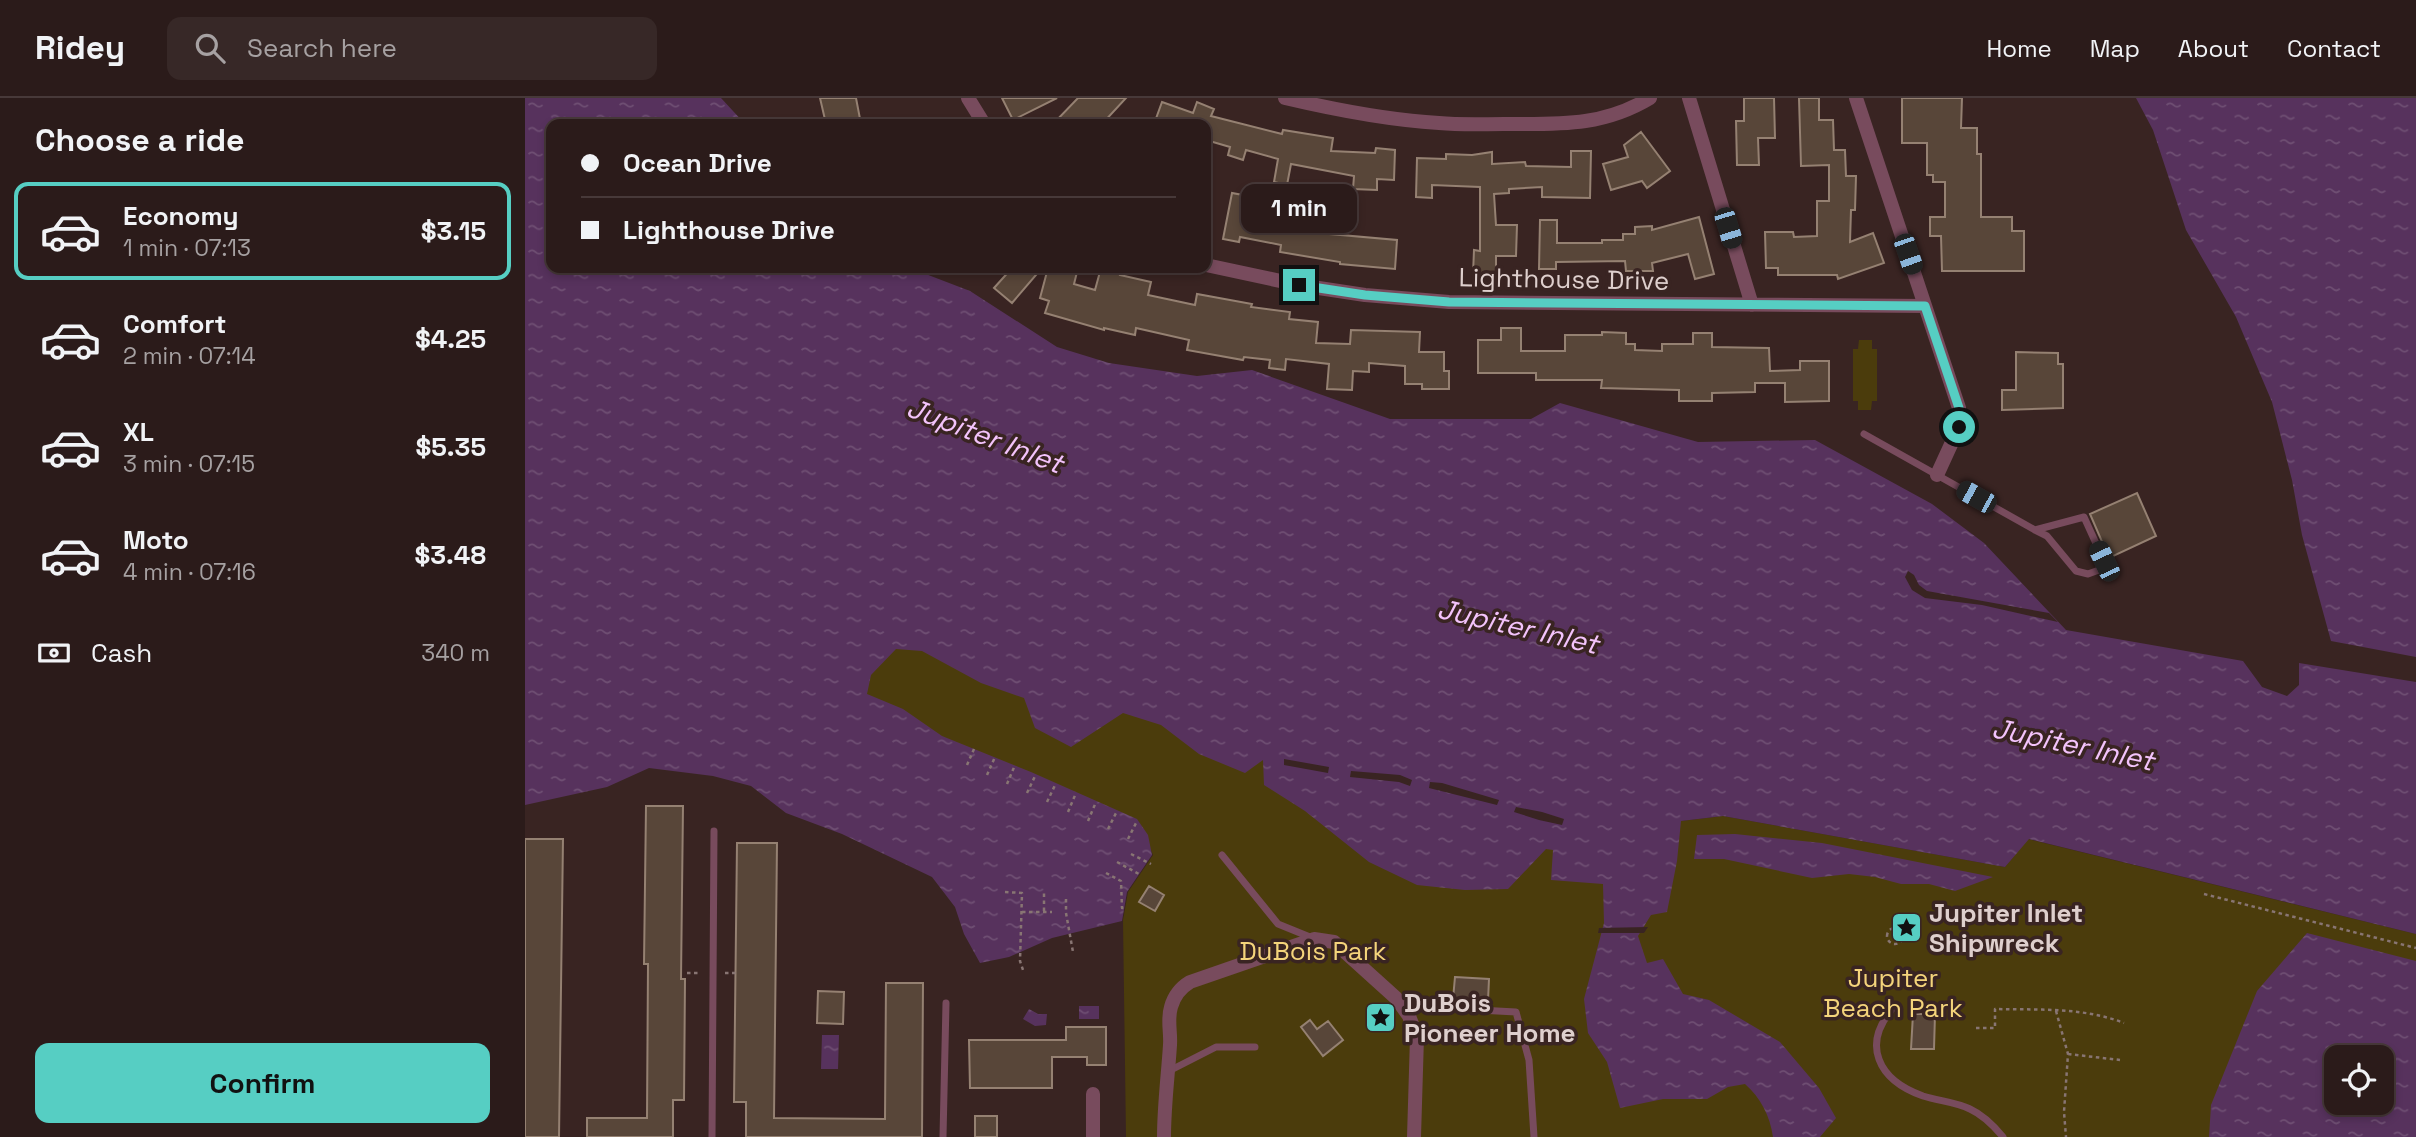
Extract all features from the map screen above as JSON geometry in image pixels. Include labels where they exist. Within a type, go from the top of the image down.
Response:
[{"type":"street","points":[[968,98],[981,119]]},
{"type":"street","points":[[1285,98],[1412,121],[1530,124],[1580,123],[1603,119],[1650,98]]},
{"type":"street","points":[[1689,98],[1752,305]]},
{"type":"street","points":[[1856,98],[1959,408],[1959,427],[1937,475]]},
{"type":"street","name":"Lighthouse Drive","points":[[1211,266],[1299,285],[1365,295],[1449,302],[1925,306]]},
{"type":"street","points":[[1164,1137],[1171,1007],[1181,988],[1190,982],[1314,939],[1334,942],[1403,1006],[1417,1037],[1414,1137]]},
{"type":"street","points":[[1093,1094],[1093,1137]]},
{"type":"lane","points":[[1864,434],[2035,530],[2047,536],[2077,571],[2088,573],[2099,570],[2104,561],[2084,517],[2035,530]]},
{"type":"lane","points":[[712,1137],[714,831]]},
{"type":"lane","points":[[1222,855],[1278,924],[1314,939]]},
{"type":"lane","points":[[943,1137],[946,1003]]},
{"type":"lane","points":[[1403,1006],[1516,1012],[1529,1060],[1534,1137]]},
{"type":"lane","points":[[1895,1006],[1884,1017],[1875,1042],[1876,1053],[1888,1073],[1920,1095],[1972,1110],[2003,1137]]},
{"type":"lane","points":[[1167,1072],[1216,1047],[1255,1047]]},
{"type":"path","points":[[967,765],[974,749]]},
{"type":"path","points":[[987,775],[995,757]]},
{"type":"path","points":[[1007,784],[1015,765]]},
{"type":"path","points":[[1027,793],[1036,774]]},
{"type":"path","points":[[1047,802],[1056,783]]},
{"type":"path","points":[[1068,812],[1076,793]]},
{"type":"path","points":[[1088,821],[1096,802]]},
{"type":"path","points":[[1108,829],[1117,811]]},
{"type":"path","points":[[1128,839],[1137,821]]},
{"type":"path","points":[[1131,854],[1151,864]]},
{"type":"path","points":[[1117,862],[1139,874]]},
{"type":"path","points":[[1106,873],[1121,881],[1124,908]]},
{"type":"path","points":[[1005,892],[1022,893],[1020,961],[1023,970]]},
{"type":"path","points":[[1044,893],[1044,912]]},
{"type":"path","points":[[2204,894],[2416,948]]},
{"type":"path","points":[[1066,899],[1073,952]]},
{"type":"path","points":[[1022,912],[1052,912]]},
{"type":"path","points":[[1898,928],[1903,934],[1902,940],[1896,944],[1889,941],[1888,937],[1888,932],[1892,929],[1898,928]]},
{"type":"path","points":[[1976,1028],[1995,1027],[1995,1009],[2106,1016],[2124,1023]]},
{"type":"path","points":[[2056,1011],[2067,1054],[2064,1112],[2066,1137]]},
{"type":"path","points":[[2067,1054],[2120,1060]]},
{"type":"green space","points":[[1859,340],[1872,340],[1872,349],[1877,349],[1877,401],[1872,401],[1871,410],[1858,410],[1858,401],[1853,401],[1853,349],[1858,349]]},
{"type":"green space","points":[[896,647],[922,650],[1038,678],[1264,758],[1681,821],[1723,816],[2005,867],[2028,839],[2416,934],[2416,980],[2339,1045],[2324,1045],[2324,1058],[2231,1137],[1126,1137],[1123,920],[1128,892],[1153,855],[1139,822],[916,726],[866,695],[868,675]]},
{"type":"water","name":"Jupiter Inlet","points":[[525,98],[721,98],[740,119],[546,119],[546,273],[923,273],[970,291],[1057,347],[1109,363],[1197,376],[1252,370],[1390,419],[1531,419],[1560,403],[1698,442],[1815,440],[1932,504],[1984,543],[2066,630],[2243,661],[2262,687],[2287,696],[2299,685],[2299,663],[2416,682],[2416,934],[2029,839],[2005,867],[1723,816],[1681,821],[1677,861],[1667,912],[1651,915],[1638,936],[1647,963],[1663,959],[1683,994],[1709,1000],[1780,1042],[1819,1088],[1836,1118],[1820,1137],[1773,1137],[1764,1108],[1745,1084],[1728,1087],[1707,1099],[1663,1099],[1620,1108],[1607,1062],[1588,1033],[1584,999],[1604,923],[1603,884],[1551,880],[1553,850],[1546,849],[1508,889],[1465,890],[1417,885],[1369,862],[1305,811],[1264,785],[1263,760],[1245,773],[1199,754],[1161,725],[1123,713],[1071,747],[1035,728],[1024,698],[981,683],[922,651],[896,649],[871,675],[867,694],[903,709],[942,736],[1137,819],[1148,835],[1152,855],[1127,892],[1122,921],[1052,938],[1009,957],[980,963],[964,934],[955,907],[932,877],[842,834],[786,813],[751,786],[713,776],[649,768],[607,787],[525,805]]},
{"type":"water","points":[[2136,98],[2416,98],[2416,657],[2331,641],[2302,535],[2292,480],[2272,402],[2236,317],[2186,230],[2153,130]]},
{"type":"water","points":[[1735,834],[1822,843],[1993,877],[1955,891],[1929,884],[1901,884],[1849,874],[1812,878],[1724,859],[1694,859],[1697,835]]},
{"type":"water","points":[[2307,933],[2416,961],[2416,1137],[2209,1137],[2211,1105],[2257,991]]},
{"type":"water","points":[[1079,1006],[1099,1006],[1099,1019],[1079,1019]]},
{"type":"water","points":[[1029,1009],[1038,1014],[1047,1014],[1046,1025],[1035,1026],[1023,1019]]},
{"type":"water","points":[[822,1035],[839,1035],[838,1069],[821,1069]]},
{"type":"pier","points":[[1908,571],[1927,591],[2049,613],[2058,622],[1982,605],[1925,598],[1912,590],[1905,577]]},
{"type":"pier","points":[[1284,759],[1329,767],[1328,773],[1284,765]]},
{"type":"pier","points":[[1351,771],[1400,775],[1412,780],[1410,786],[1399,782],[1350,777]]},
{"type":"pier","points":[[1430,782],[1499,800],[1497,805],[1429,788]]},
{"type":"pier","points":[[1516,807],[1564,819],[1562,825],[1539,820],[1514,812]]},
{"type":"pier","points":[[1648,927],[1644,933],[1598,933],[1599,928]]},
{"type":"building","points":[[820,98],[856,98],[860,119],[825,119]]},
{"type":"building","points":[[1002,98],[1057,98],[1015,119],[1012,119]]},
{"type":"building","points":[[1078,98],[1126,98],[1107,119],[1058,119]]},
{"type":"building","points":[[1744,98],[1774,98],[1775,138],[1758,138],[1759,165],[1737,165],[1736,121],[1744,121]]},
{"type":"building","points":[[1799,98],[1819,98],[1819,120],[1833,120],[1834,150],[1845,150],[1846,176],[1856,176],[1850,242],[1873,233],[1884,263],[1838,279],[1837,275],[1778,275],[1778,268],[1766,268],[1765,232],[1793,232],[1794,237],[1817,236],[1817,201],[1829,201],[1829,165],[1801,166]]},
{"type":"building","points":[[1902,98],[1962,98],[1961,128],[1977,128],[1977,154],[1981,154],[1981,217],[2012,217],[2012,231],[2024,231],[2024,271],[1942,271],[1941,236],[1930,236],[1930,217],[1945,217],[1945,182],[1933,182],[1933,175],[1927,175],[1927,143],[1902,143]]},
{"type":"building","points":[[1162,102],[1193,113],[1197,102],[1214,109],[1211,116],[1282,134],[1283,130],[1333,138],[1331,151],[1375,153],[1376,148],[1395,150],[1394,180],[1377,179],[1377,190],[1353,189],[1354,176],[1291,164],[1287,185],[1274,182],[1278,159],[1246,150],[1243,160],[1228,155],[1230,147],[1211,141],[1211,119],[1156,119]]},
{"type":"building","points":[[1641,132],[1670,171],[1647,188],[1642,181],[1611,190],[1603,164],[1628,157],[1624,145]]},
{"type":"building","points":[[1571,151],[1591,151],[1590,198],[1542,197],[1542,187],[1509,189],[1509,193],[1494,194],[1496,225],[1517,225],[1516,256],[1496,256],[1496,274],[1473,274],[1474,250],[1480,251],[1480,187],[1432,185],[1432,198],[1416,197],[1417,158],[1446,159],[1446,154],[1472,155],[1492,152],[1492,164],[1525,162],[1526,166],[1571,167]]},
{"type":"building","points":[[1244,190],[1260,193],[1257,207],[1286,212],[1288,197],[1307,200],[1304,216],[1332,220],[1330,234],[1397,240],[1395,269],[1340,264],[1280,252],[1281,245],[1240,237],[1239,242],[1223,239],[1232,193],[1243,195]]},
{"type":"building","points":[[1699,217],[1714,274],[1695,279],[1688,254],[1652,263],[1653,271],[1626,271],[1625,261],[1556,262],[1556,269],[1539,269],[1540,220],[1557,220],[1557,243],[1602,243],[1602,240],[1623,240],[1623,234],[1635,234],[1635,227],[1652,226],[1652,230]]},
{"type":"building","points":[[1008,273],[1038,273],[1012,303],[994,288]]},
{"type":"building","points":[[1047,273],[1077,273],[1074,284],[1095,290],[1100,273],[1121,273],[1151,282],[1148,295],[1195,305],[1197,294],[1252,304],[1251,307],[1290,312],[1289,319],[1318,322],[1316,343],[1350,344],[1351,330],[1420,332],[1419,352],[1444,352],[1444,371],[1449,371],[1449,389],[1422,389],[1422,384],[1405,384],[1405,366],[1369,363],[1369,372],[1353,371],[1352,390],[1327,389],[1329,364],[1286,359],[1285,370],[1269,368],[1270,360],[1244,357],[1243,360],[1187,350],[1189,340],[1136,328],[1135,335],[1104,330],[1045,313],[1049,301],[1040,298]]},
{"type":"building","points":[[1501,328],[1521,328],[1521,351],[1565,351],[1565,335],[1602,335],[1602,332],[1626,333],[1626,344],[1635,344],[1635,350],[1662,351],[1662,344],[1693,344],[1693,333],[1712,333],[1712,347],[1769,348],[1770,371],[1800,370],[1800,361],[1829,361],[1829,401],[1785,402],[1785,383],[1755,383],[1755,392],[1712,393],[1712,401],[1679,401],[1679,390],[1601,388],[1602,380],[1536,380],[1536,373],[1478,373],[1478,340],[1501,340]]},
{"type":"building","points":[[2016,352],[2058,353],[2058,364],[2063,364],[2063,408],[2002,410],[2002,390],[2016,390]]},
{"type":"building","points":[[2137,493],[2156,536],[2109,558],[2090,514]]},
{"type":"building","points":[[646,806],[683,806],[681,979],[685,979],[684,1100],[673,1100],[673,1137],[587,1137],[587,1118],[647,1118],[648,964],[644,964]]},
{"type":"building","points":[[525,839],[563,839],[559,1137],[525,1137]]},
{"type":"building","points":[[737,843],[777,843],[774,1118],[885,1119],[886,983],[923,983],[922,1137],[746,1137],[746,1102],[734,1102]]},
{"type":"building","points":[[1149,886],[1164,895],[1155,911],[1139,902]]},
{"type":"building","points":[[1455,977],[1489,979],[1488,1001],[1453,999]]},
{"type":"building","points":[[818,991],[844,992],[843,1024],[817,1023]]},
{"type":"building","points":[[1913,1014],[1935,1014],[1934,1049],[1911,1049]]},
{"type":"building","points":[[1310,1020],[1317,1029],[1328,1021],[1343,1040],[1323,1056],[1301,1027]]},
{"type":"building","points":[[1066,1027],[1106,1027],[1106,1065],[1087,1065],[1087,1057],[1052,1057],[1052,1088],[970,1088],[969,1040],[1066,1040]]},
{"type":"building","points":[[975,1116],[997,1116],[997,1137],[975,1137]]},
{"type":"place","name":"Jupiter Inlet Shipwreck","points":[[1906,928]]},
{"type":"place","name":"DuBois Pioneer Home","points":[[1381,1018]]},
{"type":"route","points":[[1299,285],[1365,295],[1449,302],[1925,306],[1959,408],[1959,427]]},
{"type":"park label","name":"DuBois Park","points":[[1313,951]]},
{"type":"park label","name":"Jupiter Beach Park","points":[[1893,993]]}]
